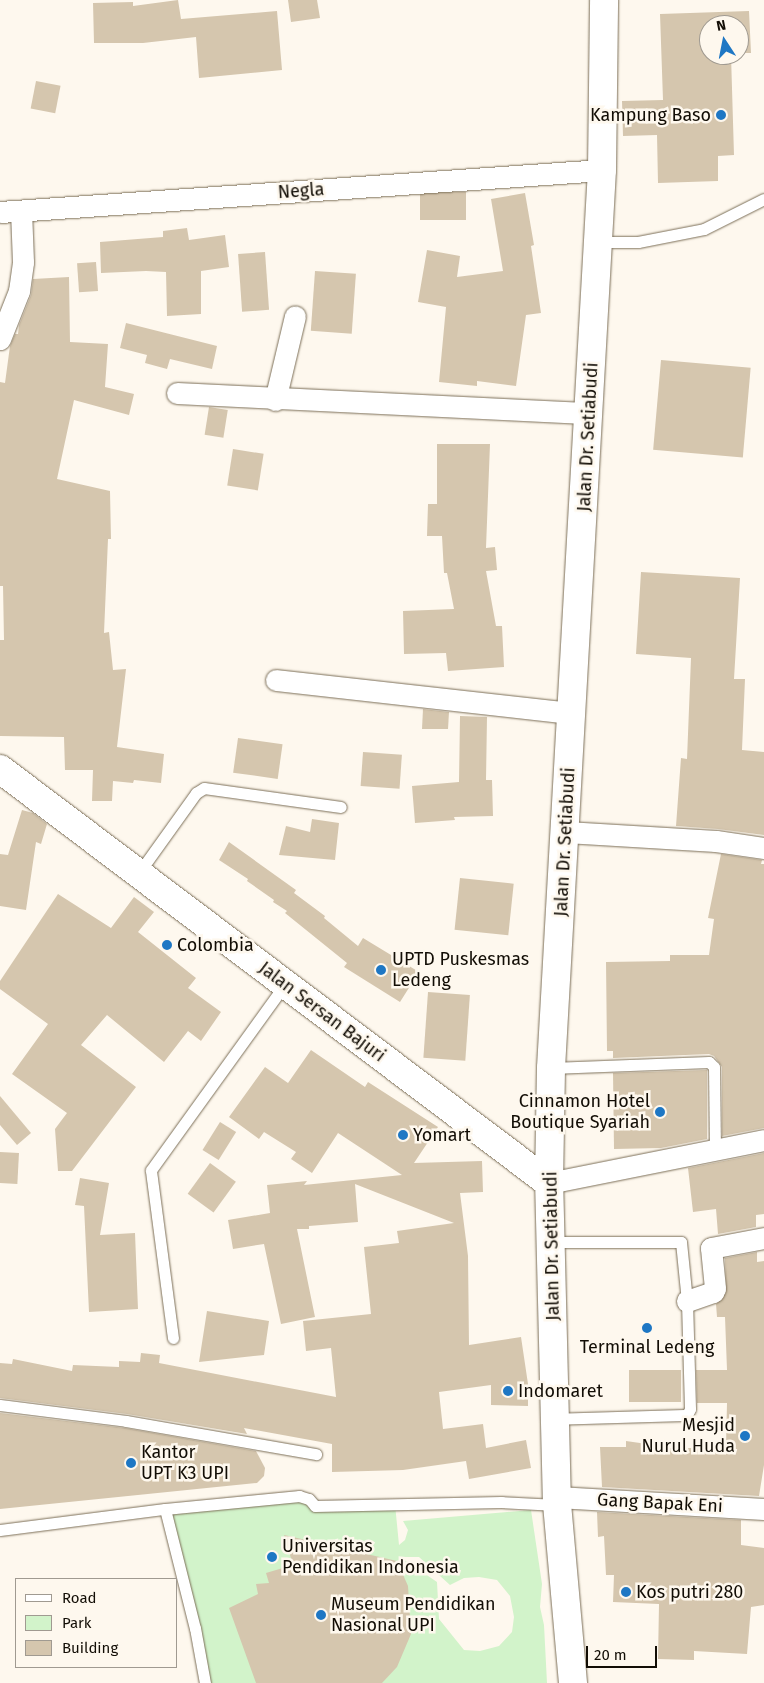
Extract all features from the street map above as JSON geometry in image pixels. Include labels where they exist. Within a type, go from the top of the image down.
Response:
[{"type":"main road","name":"Jalan Dr. Setiabudi","points":[[573,1683],[557,1501],[549,1183],[552,1068],[599,242],[602,170],[604,0]]},
{"type":"main road","name":"Jalan Sersan Bajuri","points":[[0,769],[549,1183]]},
{"type":"street","name":"Negla","points":[[0,212],[602,170]]},
{"type":"street","points":[[0,339],[19,291],[23,262],[21,210]]},
{"type":"street","points":[[275,400],[295,316]]},
{"type":"street","points":[[177,393],[275,400],[590,413]]},
{"type":"street","points":[[276,680],[571,713]]},
{"type":"street","points":[[566,832],[716,841],[764,848]]},
{"type":"street","points":[[549,1183],[764,1140]]},
{"type":"street","points":[[687,1302],[713,1292],[715,1288],[711,1248],[764,1238]]},
{"type":"street","name":"Gang Bapak Eni","points":[[557,1501],[764,1509]]},
{"type":"lane","points":[[599,242],[638,242],[704,229],[764,199]]},
{"type":"lane","points":[[138,874],[196,793],[204,788],[341,807]]},
{"type":"lane","points":[[173,1338],[151,1170],[285,984]]},
{"type":"lane","points":[[552,1068],[707,1061],[712,1063],[714,1067],[715,1150]]},
{"type":"lane","points":[[550,1242],[679,1240],[682,1244],[687,1302],[690,1409],[687,1415],[555,1419]]},
{"type":"lane","points":[[0,1406],[126,1421],[316,1454]]},
{"type":"lane","points":[[0,1530],[165,1509],[299,1496],[309,1499],[315,1506],[557,1501]]},
{"type":"lane","points":[[165,1509],[195,1628],[205,1683]]},
{"type":"green space","points":[[299,1496],[315,1506],[395,1504],[399,1545],[405,1540],[408,1530],[403,1521],[531,1510],[542,1584],[540,1607],[544,1625],[547,1683],[209,1683],[168,1511]],"holes":[[[400,1557],[419,1557],[450,1585],[464,1578],[479,1577],[497,1580],[510,1596],[514,1617],[512,1632],[499,1646],[480,1651],[464,1650],[439,1619],[437,1582]]]},
{"type":"building","points":[[178,0],[181,19],[277,11],[282,70],[199,78],[196,37],[143,43],[94,43],[93,3],[133,2],[133,6]]},
{"type":"building","points":[[288,0],[317,0],[320,18],[291,22]]},
{"type":"building","points":[[749,11],[751,53],[749,53],[749,15],[699,15],[699,65],[731,65],[734,155],[718,156],[718,181],[658,183],[657,135],[623,136],[622,101],[663,100],[660,14]]},
{"type":"building","points":[[36,81],[61,86],[55,113],[31,108]]},
{"type":"building","points":[[420,192],[466,192],[466,220],[420,220]]},
{"type":"building","points":[[525,193],[534,245],[531,246],[541,313],[526,315],[516,386],[477,381],[477,386],[439,382],[446,307],[418,302],[427,250],[460,256],[457,277],[503,271],[491,199]]},
{"type":"building","points":[[187,228],[189,240],[225,235],[229,267],[201,271],[201,314],[167,316],[166,272],[101,273],[100,242],[163,237],[163,231]]},
{"type":"building","points":[[265,252],[269,310],[242,312],[238,254]]},
{"type":"building","points":[[96,262],[98,291],[79,292],[77,263]]},
{"type":"building","points":[[315,271],[356,274],[352,334],[311,331]]},
{"type":"building","points":[[69,277],[70,342],[108,344],[105,387],[134,394],[129,415],[74,400],[57,479],[110,491],[111,539],[108,539],[104,633],[109,632],[113,670],[126,669],[117,747],[164,754],[161,783],[134,780],[133,783],[113,781],[112,801],[92,801],[93,770],[65,770],[64,737],[0,736],[0,640],[4,640],[3,586],[0,586],[0,382],[5,383],[10,346],[15,334],[18,334],[19,325],[31,295],[33,279]]},
{"type":"building","points":[[126,323],[217,346],[212,369],[170,359],[167,369],[145,363],[147,355],[120,348]]},
{"type":"building","points":[[661,360],[751,368],[743,458],[653,450]]},
{"type":"building","points":[[209,407],[228,410],[223,438],[205,435]]},
{"type":"building","points":[[437,444],[490,444],[486,548],[495,547],[497,570],[486,571],[496,626],[502,626],[504,667],[448,671],[446,653],[404,654],[403,611],[454,609],[447,573],[444,573],[442,536],[427,536],[428,504],[437,504]]},
{"type":"building","points":[[233,449],[264,454],[258,490],[227,486]]},
{"type":"building","points":[[641,572],[740,578],[734,679],[745,679],[742,750],[764,752],[764,835],[676,826],[681,758],[687,759],[691,658],[636,654]]},
{"type":"building","points":[[423,709],[449,712],[448,729],[422,729]]},
{"type":"building","points":[[460,716],[487,717],[486,780],[492,780],[493,816],[454,817],[455,820],[415,823],[412,786],[459,782]]},
{"type":"building","points":[[238,738],[283,744],[278,779],[233,773]]},
{"type":"building","points":[[363,752],[402,755],[400,789],[361,786]]},
{"type":"building","points":[[22,810],[33,813],[47,824],[41,844],[36,842],[26,910],[0,906],[0,854],[8,855]]},
{"type":"building","points":[[312,819],[339,823],[335,860],[279,855],[286,826],[310,832]]},
{"type":"building","points":[[229,842],[296,890],[294,893],[325,916],[324,918],[358,946],[363,938],[419,972],[400,1002],[344,967],[347,963],[285,913],[287,911],[247,881],[248,879],[219,860]]},
{"type":"building","points":[[721,854],[762,860],[761,864],[764,864],[764,1128],[722,1136],[722,1067],[714,1056],[709,1054],[613,1058],[613,1051],[607,1051],[606,962],[670,961],[670,955],[709,955],[714,919],[708,918]]},
{"type":"building","points":[[460,878],[514,884],[508,935],[455,930]]},
{"type":"building","points":[[58,894],[111,928],[134,897],[154,912],[138,932],[196,978],[188,988],[221,1012],[201,1041],[188,1031],[164,1062],[107,1015],[81,1045],[136,1087],[72,1171],[58,1171],[55,1129],[67,1113],[12,1074],[48,1024],[0,989],[0,981]]},
{"type":"building","points":[[428,992],[470,995],[465,1061],[423,1058]]},
{"type":"building","points":[[311,1050],[365,1087],[368,1082],[438,1127],[414,1163],[482,1161],[483,1192],[460,1193],[468,1256],[469,1345],[521,1337],[528,1384],[528,1406],[491,1405],[491,1385],[439,1392],[443,1429],[483,1424],[486,1448],[526,1440],[531,1468],[469,1479],[466,1461],[403,1470],[332,1472],[332,1444],[244,1428],[247,1434],[127,1414],[0,1398],[0,1363],[12,1364],[13,1359],[72,1371],[73,1365],[119,1367],[119,1361],[140,1362],[141,1353],[160,1355],[159,1363],[336,1397],[331,1348],[306,1351],[303,1321],[371,1314],[364,1247],[399,1243],[397,1231],[454,1223],[355,1184],[358,1222],[309,1226],[309,1229],[297,1229],[315,1317],[281,1324],[264,1244],[233,1249],[228,1220],[270,1213],[267,1185],[307,1181],[304,1185],[402,1175],[338,1133],[312,1173],[291,1159],[296,1152],[264,1132],[259,1139],[229,1117],[265,1067],[288,1083]]},
{"type":"building","name":"Cinnamon Hotel Boutique Syariah","points":[[707,1070],[707,1139],[661,1148],[614,1149],[613,1073]]},
{"type":"building","points":[[0,1096],[31,1133],[17,1145],[0,1125]]},
{"type":"building","points":[[220,1122],[236,1132],[219,1160],[203,1150]]},
{"type":"building","points":[[0,1152],[19,1153],[17,1184],[0,1183]]},
{"type":"building","points":[[764,1153],[764,1214],[756,1215],[756,1227],[718,1234],[716,1209],[693,1212],[688,1168]]},
{"type":"building","points":[[210,1163],[236,1182],[214,1213],[188,1194]]},
{"type":"building","points":[[80,1178],[109,1183],[100,1235],[135,1233],[138,1309],[89,1312],[84,1206],[75,1205]]},
{"type":"building","points":[[757,1252],[757,1262],[764,1261],[764,1465],[759,1496],[602,1487],[600,1447],[626,1447],[626,1441],[647,1444],[646,1448],[694,1448],[694,1444],[726,1444],[727,1403],[697,1403],[696,1370],[727,1370],[725,1317],[717,1317],[716,1304],[726,1293],[725,1258]]},
{"type":"building","points":[[207,1311],[269,1321],[264,1355],[199,1362]]},
{"type":"building","points":[[629,1370],[681,1370],[681,1402],[629,1402]]},
{"type":"building","name":"Kantor UPT K3 UPI","points":[[0,1413],[125,1428],[256,1451],[265,1468],[264,1476],[257,1483],[0,1509]]},
{"type":"building","points":[[597,1512],[741,1520],[741,1545],[764,1548],[764,1605],[751,1607],[747,1654],[694,1651],[694,1660],[658,1659],[659,1604],[613,1602],[614,1575],[606,1575],[604,1536],[598,1537]]},
{"type":"building","name":"Museum Pendidikan Nasional UPI","points":[[284,1535],[397,1561],[408,1586],[411,1634],[397,1667],[382,1683],[256,1683],[229,1608],[258,1594],[256,1584],[269,1583],[266,1573],[293,1565]]},
{"type":"place","name":"Kampung Baso","points":[[721,115]]},
{"type":"place","name":"Colombia","points":[[167,945]]},
{"type":"place","name":"UPTD Puskesmas Ledeng","points":[[381,970]]},
{"type":"place","name":"Cinnamon Hotel Boutique Syariah","points":[[660,1112]]},
{"type":"place","name":"Yomart","points":[[403,1135]]},
{"type":"place","name":"Terminal Ledeng","points":[[647,1328]]},
{"type":"place","name":"Indomaret","points":[[508,1391]]},
{"type":"place","name":"Mesjid Nurul Huda","points":[[745,1436]]},
{"type":"place","name":"Kantor UPT K3 UPI","points":[[131,1463]]},
{"type":"place","name":"Universitas Pendidikan Indonesia","points":[[272,1557]]},
{"type":"place","name":"Kos putri 280","points":[[626,1592]]},
{"type":"place","name":"Museum Pendidikan Nasional UPI","points":[[321,1615]]}]
